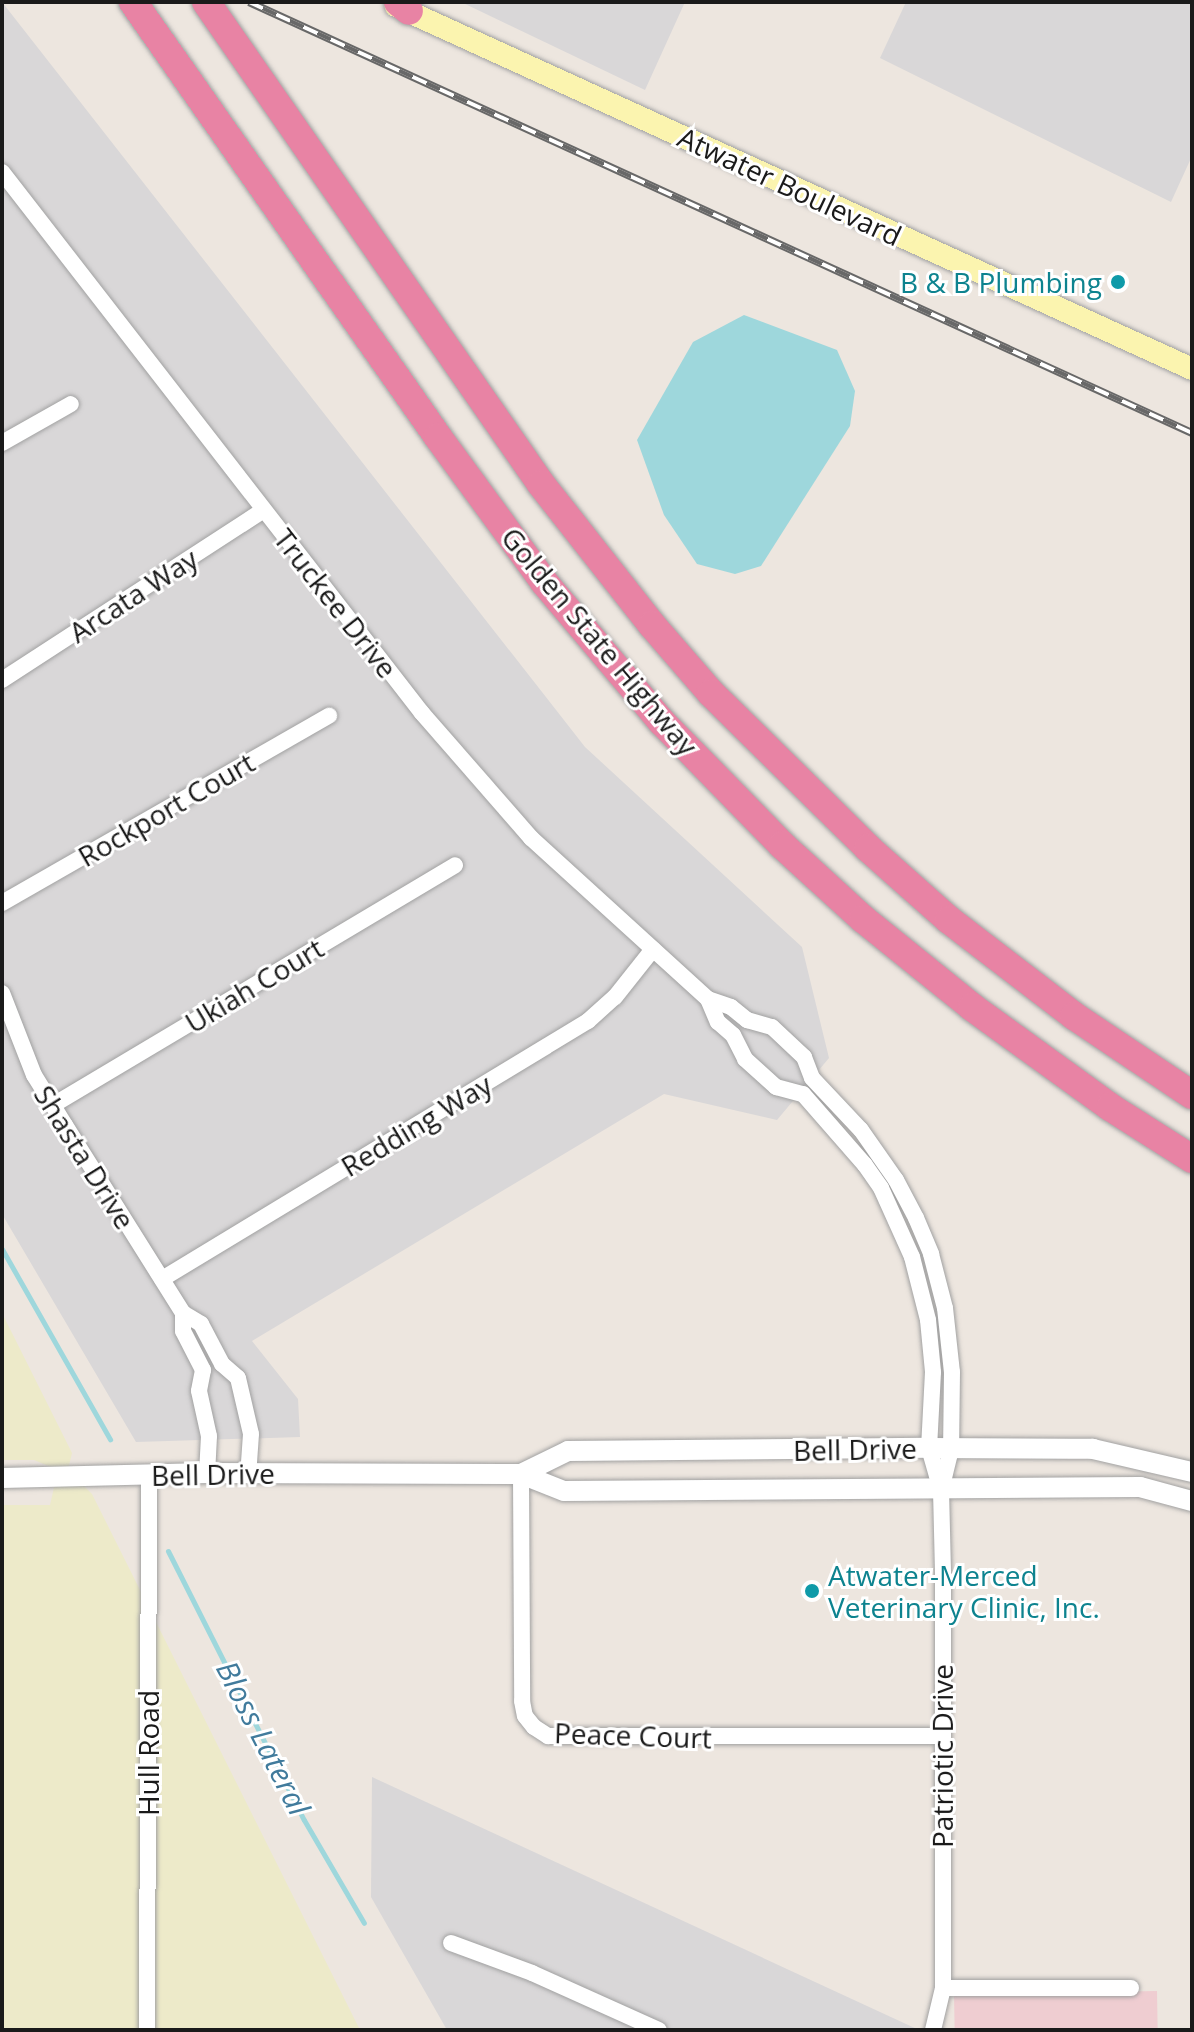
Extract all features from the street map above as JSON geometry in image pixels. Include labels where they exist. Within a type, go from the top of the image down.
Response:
[{"type":"highway","name":"Golden State Highway","points":[[133,2],[438,437],[544,582],[662,722],[782,845],[863,919],[984,1016],[1110,1107],[1192,1159]]},
{"type":"highway","name":"Golden State Highway","points":[[206,2],[541,484],[652,625],[711,693],[857,837],[949,920],[1074,1016],[1192,1095]]},
{"type":"main road","name":"Atwater Boulevard","points":[[398,5],[1192,369]]},
{"type":"street","name":"Truckee Drive","points":[[2,172],[422,713],[531,838],[708,999],[731,1007],[747,1020],[772,1027],[804,1057],[812,1078],[861,1130],[919,1285],[932,1349],[929,1448],[941,1490]]},
{"type":"street","points":[[2,443],[71,404]]},
{"type":"street","name":"Arcata Way","points":[[2,680],[264,510]]},
{"type":"street","name":"Rockport Court","points":[[2,903],[329,716]]},
{"type":"street","name":"Ukiah Court","points":[[53,1105],[455,865]]},
{"type":"street","name":"Redding Way","points":[[162,1279],[588,1021],[615,997],[653,949]]},
{"type":"street","name":"Shasta Drive","points":[[2,993],[34,1075],[183,1313],[201,1324],[222,1364],[238,1378],[251,1434],[248,1473]]},
{"type":"street","name":"Truckee Drive","points":[[708,999],[718,1022],[733,1035],[745,1059],[776,1087],[803,1094],[850,1143],[873,1161],[916,1218],[938,1282],[950,1341],[951,1449],[941,1490]]},
{"type":"street","points":[[745,1059],[744,1042],[748,1034],[772,1027]]},
{"type":"street","points":[[776,1087],[799,1078],[804,1057]]},
{"type":"street","points":[[919,1285],[938,1282]]},
{"type":"street","name":"Shasta Drive","points":[[183,1313],[183,1331],[203,1370],[199,1391],[209,1436],[207,1473]]},
{"type":"street","points":[[203,1370],[209,1363],[222,1364]]},
{"type":"street","name":"Bell Drive","points":[[521,1474],[568,1451],[929,1448],[1093,1449],[1192,1472]]},
{"type":"street","name":"Bell Drive","points":[[2,1478],[207,1473],[521,1474],[564,1491],[1140,1487],[1192,1501]]},
{"type":"street","name":"Peace Court","points":[[521,1474],[522,1701],[525,1716],[548,1736],[942,1736]]},
{"type":"street","name":"Hull Road","points":[[147,2030],[149,1475]]},
{"type":"street","name":"Patriotic Drive","points":[[937,2027],[943,1988],[941,1490]]},
{"type":"street","points":[[451,1943],[532,1973],[659,2030]]},
{"type":"street","points":[[943,1988],[1131,1988]]},
{"type":"shaded area","points":[[2,2],[585,747],[802,947],[829,1058],[777,1120],[664,1094],[252,1341],[298,1399],[300,1437],[136,1442],[2,1214]]},
{"type":"shaded area","points":[[461,2],[685,2],[645,90]]},
{"type":"shaded area","points":[[906,2],[1192,2],[1192,156],[1171,202],[880,58]]},
{"type":"shaded area","points":[[2,1313],[72,1453],[68,1470],[92,1494],[360,2030],[2,2030],[2,1505],[50,1505],[58,1470],[34,1460],[2,1460]]},
{"type":"shaded area","points":[[372,1777],[919,2030],[447,2030],[371,1897]]},
{"type":"shaded area","points":[[1157,1991],[1158,2030],[955,2030],[954,1995]]},
{"type":"water","points":[[744,315],[837,350],[855,391],[850,426],[761,566],[735,574],[697,564],[664,515],[637,440],[693,342]]},
{"type":"waterway","name":"Bloss Lateral","points":[[2,1249],[110,1439]]},
{"type":"waterway","name":"Bloss Lateral","points":[[168,1551],[304,1820],[364,1923]]},
{"type":"railway","points":[[249,2],[1192,433]]},
{"type":"place","name":"B & B Plumbing","points":[[1118,282]]},
{"type":"place","name":"Atwater-Merced Veterinary Clinic, Inc.","points":[[812,1591]]}]
